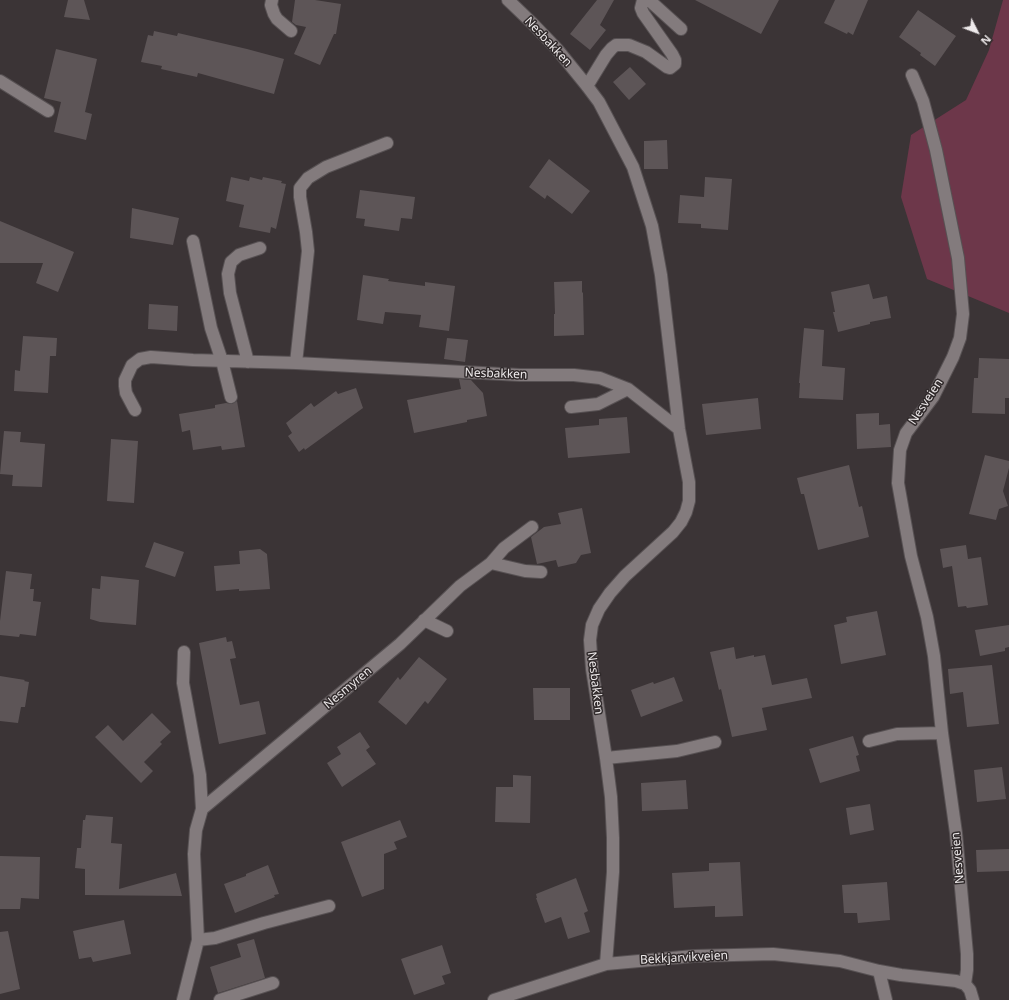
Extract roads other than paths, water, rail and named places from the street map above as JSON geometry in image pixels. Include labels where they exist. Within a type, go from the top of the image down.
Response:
[{"type":"street","points":[[272,0],[270,5],[277,19],[292,31]]},
{"type":"street","name":"Nesbakken","points":[[508,0],[557,49],[587,86],[606,114],[633,167],[652,226],[661,276],[679,429],[689,482],[689,500],[686,512],[681,522],[673,532],[625,576],[610,593],[599,609],[592,625],[590,640],[592,669],[611,797],[613,845],[613,872],[606,964]]},
{"type":"street","points":[[587,86],[606,55],[616,45],[629,45],[646,52],[670,68],[675,64],[672,54],[643,13],[641,8],[643,0]]},
{"type":"street","points":[[649,0],[681,29]]},
{"type":"street","name":"Nesveien","points":[[912,75],[923,101],[936,150],[958,258],[963,314],[960,338],[953,357],[932,397],[906,433],[900,450],[898,483],[911,556],[928,623],[934,656],[942,733],[956,833],[967,954],[967,970],[964,984]]},
{"type":"street","points":[[0,81],[48,111]]},
{"type":"street","points":[[296,363],[308,251],[300,198],[300,188],[308,178],[326,167],[387,143]]},
{"type":"street","points":[[193,240],[210,328],[222,361],[231,397]]},
{"type":"street","points":[[248,362],[230,293],[228,274],[231,262],[238,256],[260,248]]},
{"type":"street","name":"Nesbakken","points":[[135,410],[126,393],[125,380],[132,365],[140,359],[151,357],[296,363],[488,374],[574,375],[600,378],[628,389],[679,429]]},
{"type":"street","points":[[572,407],[598,404],[628,389]]},
{"type":"street","name":"Nesmyren","points":[[202,809],[369,671],[400,644],[460,586],[491,563],[504,548],[532,527]]},
{"type":"street","points":[[491,563],[524,571],[541,572]]},
{"type":"street","points":[[424,620],[447,631]]},
{"type":"street","points":[[183,1000],[198,940],[194,854],[196,830],[202,809],[200,775],[183,683],[184,652]]},
{"type":"street","points":[[869,741],[898,734],[942,733]]},
{"type":"street","points":[[606,758],[677,751],[715,742]]},
{"type":"street","points":[[198,940],[215,938],[329,906]]},
{"type":"street","name":"Bekkjarvikveien","points":[[494,1000],[606,964],[694,956],[773,954],[840,961],[879,971],[956,981],[964,984]]},
{"type":"street","points":[[879,971],[886,1000]]},
{"type":"street","points":[[220,1000],[273,983]]},
{"type":"street","points":[[964,984],[970,990],[974,1000]]}]
